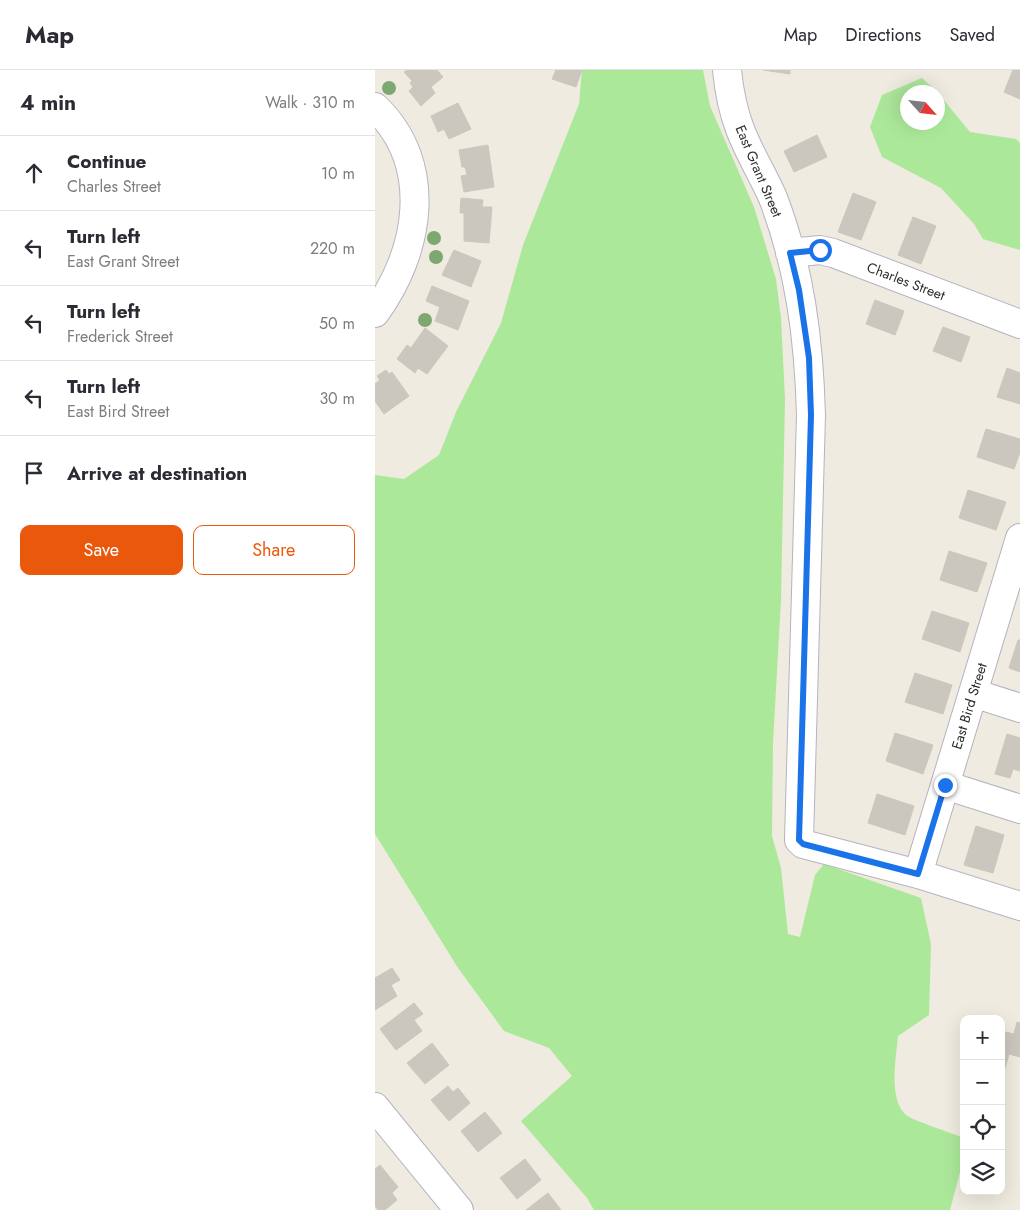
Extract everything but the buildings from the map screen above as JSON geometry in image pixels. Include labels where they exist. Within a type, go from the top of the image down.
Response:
[{"type":"street","name":"East Grant Street","points":[[727,70],[729,91],[740,129],[773,198],[790,253],[799,290],[809,358],[811,415],[799,840],[803,844],[918,874]]},
{"type":"street","points":[[375,107],[390,124],[408,155],[415,187],[413,218],[408,242],[393,282],[375,313]]},
{"type":"street","name":"Charles Street","points":[[790,253],[820,250],[833,253],[1020,324]]},
{"type":"street","name":"East Bird Street","points":[[918,874],[1020,538]]},
{"type":"street","points":[[973,693],[1020,708]]},
{"type":"street","points":[[945,785],[1020,809]]},
{"type":"street","points":[[918,874],[1020,906]]},
{"type":"street","points":[[375,1107],[449,1206]]},
{"type":"green space","points":[[582,70],[703,70],[710,106],[754,207],[776,279],[781,318],[785,399],[781,600],[773,743],[772,836],[781,868],[788,934],[800,937],[815,875],[824,864],[921,898],[931,944],[929,1015],[898,1036],[895,1089],[900,1108],[910,1118],[960,1137],[960,1172],[950,1210],[594,1210],[587,1198],[521,1121],[572,1076],[549,1048],[504,1031],[458,968],[375,834],[375,475],[404,479],[439,455],[456,412],[501,323],[523,245],[579,104]]},
{"type":"green space","points":[[922,78],[930,85],[906,85]]},
{"type":"green space","points":[[900,87],[900,130],[945,130],[945,102],[970,132],[1016,139],[1020,143],[1020,250],[983,239],[974,224],[941,188],[882,157],[870,127],[882,95]]},
{"type":"route","points":[[820,250],[790,253],[799,290],[809,358],[811,415],[799,840],[803,844],[918,874],[945,785]]}]
